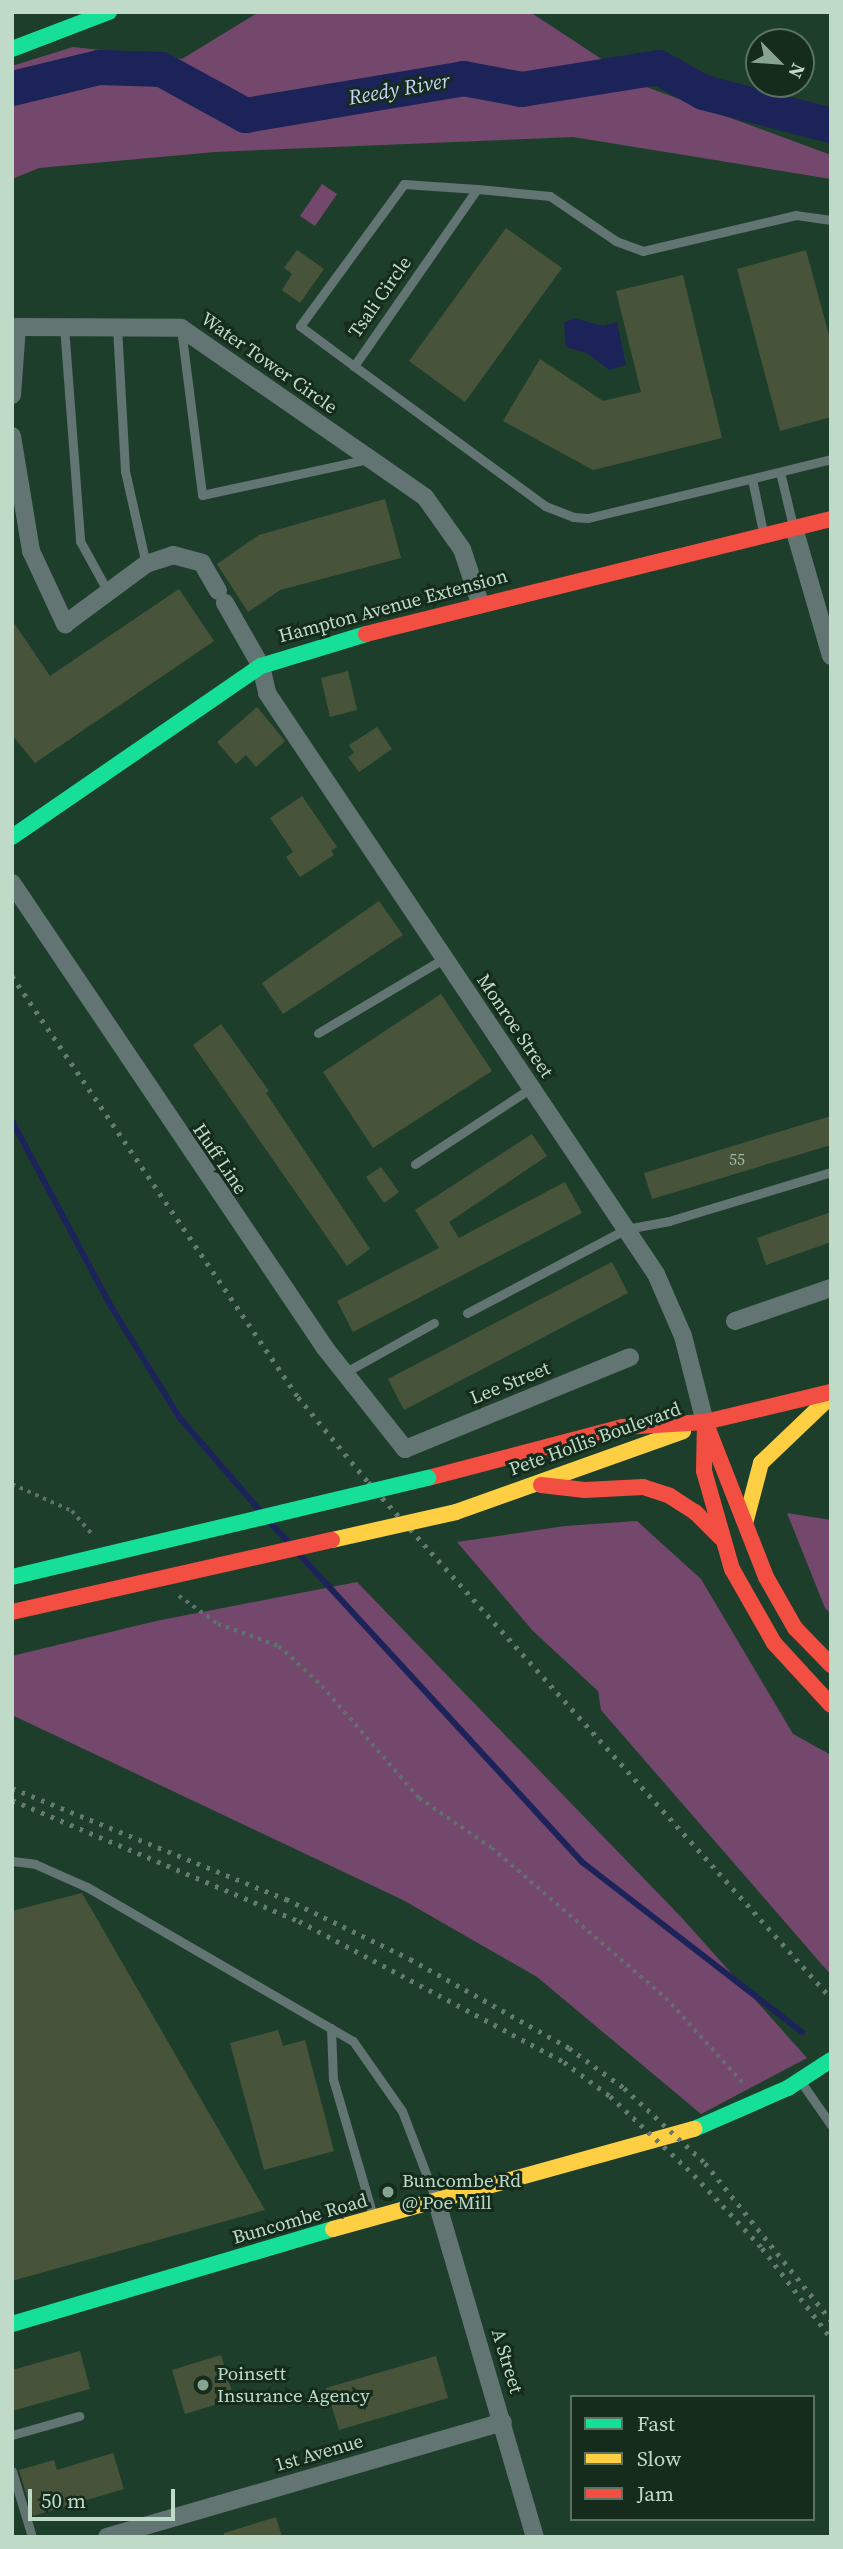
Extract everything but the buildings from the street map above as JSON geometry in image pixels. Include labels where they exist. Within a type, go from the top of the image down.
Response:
[{"type":"street","points":[[12,49],[109,12]]},
{"type":"street","name":"Water Tower Circle","points":[[12,394],[17,327],[117,325],[181,328],[425,497],[461,549],[480,603]]},
{"type":"street","points":[[12,436],[31,551],[65,624],[146,564],[173,555],[202,563],[261,666]]},
{"type":"street","name":"Hampton Avenue Extension","points":[[12,837],[208,699],[261,666],[297,652],[480,603],[831,519]]},
{"type":"street","points":[[794,528],[831,656]]},
{"type":"street","name":"Monroe Street","points":[[261,666],[267,693],[656,1275],[682,1336],[705,1422]]},
{"type":"street","name":"Huff Line","points":[[12,883],[169,1121],[343,1373],[405,1449]]},
{"type":"street","points":[[735,1321],[831,1288]]},
{"type":"street","name":"Lee Street","points":[[405,1449],[630,1357]]},
{"type":"street","points":[[705,1422],[831,1394]]},
{"type":"street","points":[[745,1524],[761,1463],[831,1394]]},
{"type":"street","points":[[705,1422],[766,1577],[795,1628],[831,1665]]},
{"type":"street","points":[[705,1422],[704,1471],[732,1569],[774,1643],[831,1705]]},
{"type":"street","name":"Pete Hollis Boulevard","points":[[12,1577],[428,1478],[622,1427],[705,1422]]},
{"type":"street","name":"Pete Hollis Boulevard","points":[[12,1612],[456,1512],[705,1422]]},
{"type":"street","points":[[533,1484],[585,1490],[643,1487],[670,1496],[695,1512],[723,1540]]},
{"type":"street","name":"Buncombe Road","points":[[12,2324],[374,2220],[436,2199],[682,2133],[758,2104],[831,2060]]},
{"type":"street","name":"A Street","points":[[436,2199],[535,2537]]},
{"type":"street","name":"1st Avenue","points":[[107,2537],[503,2422]]},
{"type":"lane","points":[[354,366],[300,326],[404,184],[550,196],[616,241],[643,251],[796,215],[831,220]]},
{"type":"lane","name":"Tsali Circle","points":[[477,189],[354,366],[558,514],[588,518],[831,459]]},
{"type":"lane","points":[[117,325],[125,471],[146,564]]},
{"type":"lane","points":[[64,326],[80,541],[108,592]]},
{"type":"lane","points":[[181,328],[202,495],[370,459]]},
{"type":"lane","points":[[780,472],[794,528]]},
{"type":"lane","points":[[752,479],[764,535]]},
{"type":"lane","points":[[318,1033],[445,958]]},
{"type":"lane","points":[[415,1164],[531,1088]]},
{"type":"lane","points":[[467,1313],[625,1229],[669,1221],[831,1171]]},
{"type":"lane","points":[[343,1373],[434,1323]]},
{"type":"lane","points":[[12,1861],[35,1864],[87,1887],[353,2041],[402,2111],[436,2199]]},
{"type":"lane","points":[[331,2028],[333,2079],[374,2220]]},
{"type":"lane","points":[[800,2081],[831,2125]]},
{"type":"lane","points":[[12,2435],[79,2416]]},
{"type":"lane","points":[[12,2471],[32,2537]]},
{"type":"path","points":[[12,1483],[72,1511],[102,1542]]},
{"type":"path","points":[[176,1594],[218,1625],[279,1646],[322,1686],[419,1798],[492,1847],[666,1998],[758,2104]]},
{"type":"shaded area","points":[[259,12],[530,12],[641,85],[831,155],[831,179],[573,137],[215,152],[39,168],[12,179],[12,66],[73,47],[182,59]]},
{"type":"shaded area","points":[[322,184],[337,194],[315,226],[300,216]]},
{"type":"shaded area","points":[[574,318],[603,326],[617,322],[626,365],[609,370],[587,353],[566,347],[564,323]]},
{"type":"shaded area","points":[[787,1513],[831,1520],[831,1614],[825,1608]]},
{"type":"shaded area","points":[[637,1521],[701,1579],[793,1734],[831,1755],[831,1975],[601,1710],[598,1691],[533,1631],[457,1542],[565,1526]]},
{"type":"shaded area","points":[[357,1582],[682,1918],[807,2058],[701,2114],[537,1977],[403,1900],[12,1715],[12,1656],[156,1621]]},
{"type":"waterway","name":"Reedy River","points":[[12,88],[99,67],[161,69],[245,115],[463,78],[521,89],[658,67],[703,92],[831,125]]},
{"type":"waterway","points":[[12,1121],[112,1308],[179,1417],[260,1511]]},
{"type":"waterway","points":[[270,1522],[288,1542]]},
{"type":"waterway","points":[[298,1553],[582,1862],[802,2032]]},
{"type":"railway","points":[[12,976],[298,1397],[368,1482],[831,1998]]},
{"type":"railway","points":[[12,1788],[286,1899],[410,1959],[569,2048],[624,2088],[705,2163],[831,2320]]},
{"type":"railway","points":[[12,1800],[299,1921],[564,2062],[610,2096],[694,2175],[762,2248],[831,2338]]},
{"type":"traffic: fast","points":[[12,49],[109,12]]},
{"type":"traffic: fast","points":[[12,837],[261,666],[366,634]]},
{"type":"traffic: fast","points":[[12,1577],[428,1478]]},
{"type":"traffic: fast","points":[[694,2129],[788,2088],[831,2060]]},
{"type":"traffic: fast","points":[[12,2324],[333,2229]]},
{"type":"traffic: slow","points":[[746,1520],[761,1463],[831,1396]]},
{"type":"traffic: slow","points":[[456,1512],[683,1431]]},
{"type":"traffic: slow","points":[[332,1540],[456,1512]]},
{"type":"traffic: slow","points":[[333,2229],[694,2129]]},
{"type":"traffic: jam","points":[[366,634],[831,519]]},
{"type":"traffic: jam","points":[[428,1478],[622,1427],[705,1422],[831,1392]]},
{"type":"traffic: jam","points":[[705,1422],[704,1471],[732,1569],[774,1643],[831,1705]]},
{"type":"traffic: jam","points":[[708,1429],[766,1577],[795,1628],[831,1665]]},
{"type":"traffic: jam","points":[[541,1485],[585,1490],[643,1487],[670,1496],[695,1512],[721,1538]]},
{"type":"traffic: jam","points":[[12,1612],[332,1540]]},
{"type":"place","name":"Buncombe Rd @ Poe Mill","points":[[388,2192]]},
{"type":"place","name":"Poinsett Insurance Agency","points":[[203,2385]]}]
